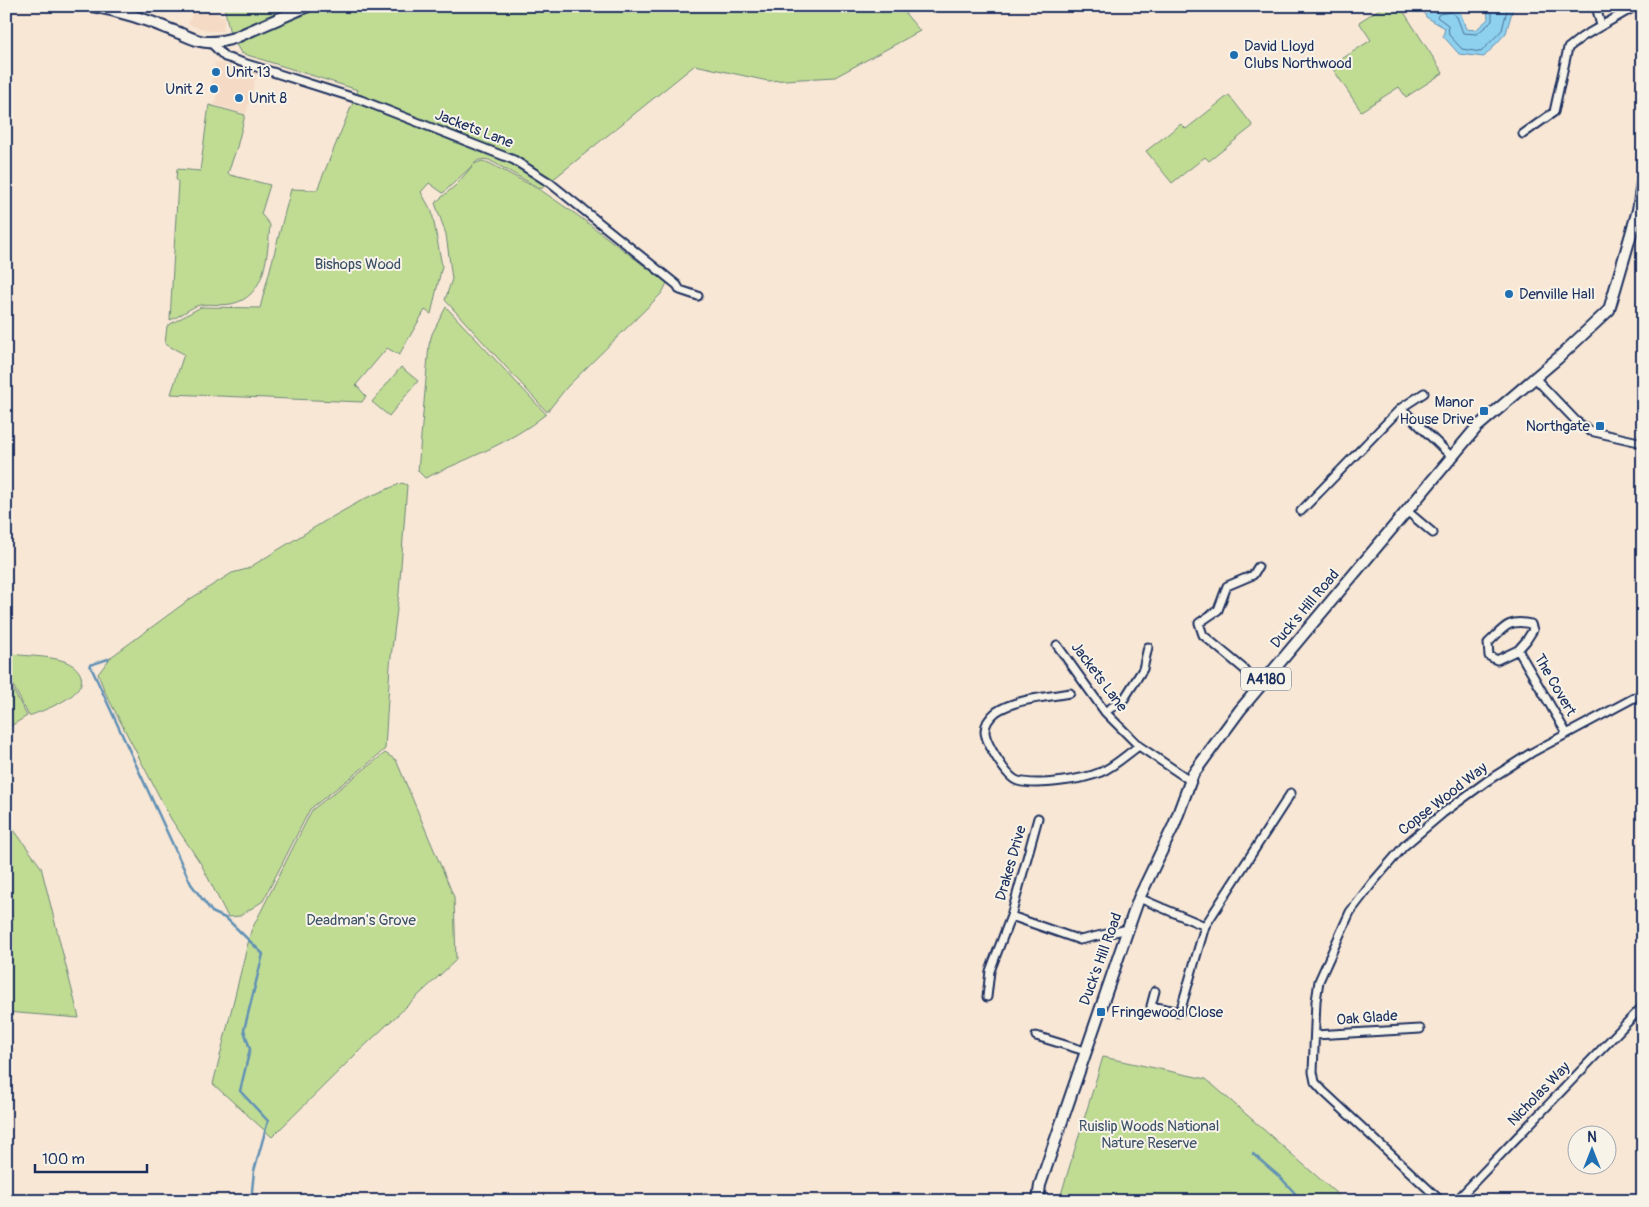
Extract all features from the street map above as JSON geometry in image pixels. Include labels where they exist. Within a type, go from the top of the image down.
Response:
[{"type":"main road","points":[[92,6],[111,10],[200,41],[210,42],[234,38],[308,6]]},
{"type":"main road","name":"Duck's Hill Road","points":[[1038,1201],[1040,1185],[1139,898],[1174,825],[1193,774],[1259,687],[1477,426],[1535,378],[1609,310],[1640,211],[1643,176]]},
{"type":"street","points":[[1596,6],[1601,26]]},
{"type":"street","points":[[1523,134],[1554,112],[1568,48],[1582,37],[1636,6]]},
{"type":"street","name":"Jackets Lane","points":[[210,42],[225,57],[362,100],[514,160],[550,183],[677,285],[680,290],[698,296]]},
{"type":"street","points":[[1535,378],[1576,421],[1590,431],[1643,443]]},
{"type":"street","points":[[1300,511],[1401,408],[1424,393]]},
{"type":"street","points":[[1401,408],[1452,458]]},
{"type":"street","points":[[1407,511],[1433,533]]},
{"type":"street","points":[[1258,567],[1253,575],[1227,586],[1218,610],[1199,623],[1202,636],[1244,669],[1259,687]]},
{"type":"street","name":"The Covert","points":[[1521,622],[1531,624],[1533,630],[1518,650],[1497,660],[1489,656],[1488,643],[1502,628],[1509,624],[1521,622]]},
{"type":"street","name":"Jackets Lane","points":[[1057,645],[1105,712],[1139,746],[1191,781]]},
{"type":"street","points":[[1105,712],[1124,698],[1144,669],[1148,647]]},
{"type":"street","name":"The Covert","points":[[1518,650],[1567,734]]},
{"type":"street","points":[[1070,693],[1020,702],[998,711],[986,724],[986,739],[1006,773],[1011,778],[1016,781],[1033,782],[1081,779],[1103,772],[1139,746]]},
{"type":"street","name":"Copse Wood Way","points":[[1441,1201],[1322,1091],[1315,1082],[1313,1072],[1314,1035],[1319,981],[1350,912],[1372,882],[1404,846],[1443,813],[1531,753],[1643,693]]},
{"type":"street","points":[[1155,990],[1150,1006],[1180,1012],[1205,926],[1291,793]]},
{"type":"street","name":"Drakes Drive","points":[[987,997],[990,970],[1010,916],[1038,818]]},
{"type":"street","points":[[1139,898],[1205,926]]},
{"type":"street","name":"Drakes Drive","points":[[1010,916],[1080,940],[1128,929]]},
{"type":"street","name":"Nicholas Way","points":[[1456,1201],[1643,1006]]},
{"type":"street","name":"Oak Glade","points":[[1314,1035],[1420,1028]]},
{"type":"street","points":[[1036,1036],[1086,1051]]},
{"type":"shaded area","points":[[195,6],[200,6],[225,17],[223,31],[208,31],[188,24]]},
{"type":"shaded area","points":[[215,62],[257,73],[246,114],[214,105],[217,93],[210,91]]},
{"type":"green space","name":"Bishops Wood","points":[[224,6],[667,6],[670,13],[678,6],[899,6],[920,31],[835,77],[768,81],[695,65],[541,189],[489,160],[475,162],[443,193],[429,183],[421,192],[432,212],[442,266],[431,314],[425,310],[399,355],[387,348],[356,385],[366,396],[362,402],[171,394],[184,354],[165,344],[167,326],[201,307],[260,308],[291,189],[317,190],[358,90],[241,53],[230,34]]},
{"type":"green space","points":[[1384,6],[1400,6],[1443,73],[1406,97],[1399,87],[1361,111],[1331,66],[1371,40],[1359,22]]},
{"type":"green space","points":[[1229,95],[1253,126],[1209,161],[1205,157],[1172,183],[1146,151],[1181,124],[1186,129]]},
{"type":"green space","points":[[209,105],[245,115],[228,173],[270,185],[261,214],[270,225],[266,261],[258,284],[252,293],[243,300],[227,305],[200,305],[170,320],[178,182],[176,179],[177,169],[200,171]]},
{"type":"green space","points":[[482,161],[489,163],[542,191],[667,283],[662,293],[567,387],[547,412],[445,300],[452,279],[446,234],[435,203],[456,185],[474,164]]},
{"type":"green space","points":[[446,307],[546,414],[503,442],[425,478],[418,471],[429,345],[432,334]]},
{"type":"green space","points":[[401,367],[418,381],[389,416],[372,402]]},
{"type":"green space","points":[[402,483],[407,485],[399,593],[390,665],[385,749],[310,809],[263,901],[240,916],[228,917],[201,864],[171,819],[105,692],[98,674],[111,657],[190,599],[232,573],[247,569],[366,498]]},
{"type":"green space","points":[[6,653],[50,658],[72,665],[81,676],[78,690],[54,706],[29,716],[6,672]]},
{"type":"green space","points":[[6,676],[27,716],[6,729]]},
{"type":"green space","name":"Deadman's Grove","points":[[385,753],[396,760],[454,897],[456,960],[357,1053],[272,1137],[213,1084],[251,931],[312,810]]},
{"type":"green space","points":[[6,819],[41,867],[79,1018],[6,1012]]},
{"type":"green space","name":"Ruislip Woods National Nature Reserve","points":[[1103,1057],[1206,1079],[1345,1201],[1059,1201]]},
{"type":"water","points":[[1422,6],[1437,6],[1438,9],[1455,8],[1461,14],[1466,29],[1476,30],[1488,19],[1487,6],[1512,6],[1513,8],[1506,33],[1484,57],[1459,54],[1443,36],[1445,28],[1426,17]]},
{"type":"waterway","points":[[108,659],[90,665],[191,884],[212,912],[227,919],[263,954],[244,1030],[250,1049],[240,1091],[268,1121],[254,1171],[251,1201]]},
{"type":"waterway","points":[[1253,1154],[1281,1178],[1302,1201]]},
{"type":"place","name":"David Lloyd Clubs Northwood","points":[[1234,55]]},
{"type":"place","name":"Unit 13","points":[[216,72]]},
{"type":"place","name":"Unit 2","points":[[214,89]]},
{"type":"place","name":"Unit 8","points":[[239,98]]},
{"type":"place","name":"Denville Hall","points":[[1509,294]]},
{"type":"place","name":"Manor House Drive","points":[[1484,411]]},
{"type":"place","name":"Northgate","points":[[1600,426]]},
{"type":"place","name":"Fringewood Close","points":[[1101,1012]]}]
